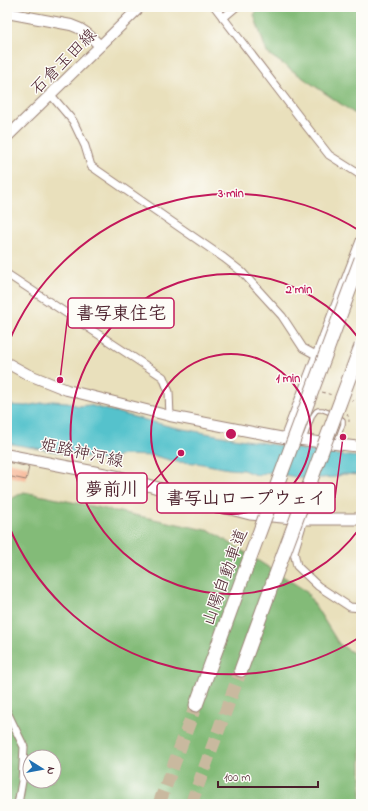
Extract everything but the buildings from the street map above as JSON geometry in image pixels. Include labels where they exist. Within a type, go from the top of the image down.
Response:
[{"type":"highway","name":"山陽自動車道","points":[[196,705],[361,259]]},
{"type":"highway","points":[[241,670],[361,346]]},
{"type":"main road","name":"姫路神河線","points":[[7,455],[120,477],[250,514],[304,519],[361,520]]},
{"type":"street","name":"石倉玉田線","points":[[7,137],[140,7]]},
{"type":"street","points":[[215,7],[329,155],[359,174],[361,178]]},
{"type":"street","points":[[223,18],[236,7]]},
{"type":"street","points":[[7,13],[71,25],[86,32],[100,46]]},
{"type":"street","points":[[51,95],[73,121],[85,146],[91,166],[242,272],[282,316],[303,348],[316,355]]},
{"type":"street","points":[[284,438],[361,238]]},
{"type":"street","points":[[7,274],[163,377],[169,392],[170,416]]},
{"type":"street","points":[[7,363],[27,374],[67,390],[170,416],[284,438],[361,447]]},
{"type":"street","points":[[304,519],[294,552],[297,566],[318,586],[350,607],[361,608]]},
{"type":"street","points":[[7,712],[24,747],[22,781],[18,804]]},
{"type":"lane","points":[[304,440],[313,415],[320,409],[338,416],[343,420],[343,424],[335,444]]},
{"type":"green space","points":[[259,7],[361,7],[361,118],[267,53],[254,15]]},
{"type":"green space","points":[[24,492],[211,531],[306,591],[339,644],[361,658],[361,804],[7,804],[7,501]]},
{"type":"water","points":[[52,401],[66,402],[79,406],[89,405],[172,427],[337,455],[361,457],[361,475],[343,474],[336,477],[305,479],[271,472],[256,475],[243,470],[197,463],[177,462],[155,456],[123,455],[107,461],[7,443],[7,405],[26,406]]},
{"type":"tunnel","points":[[191,804],[241,670]]},
{"type":"tunnel","points":[[159,804],[196,705]]},
{"type":"place","name":"書写東住宅","points":[[60,380]]},
{"type":"place","name":"書写山ロープウェイ","points":[[343,437]]},
{"type":"place","name":"夢前川","points":[[181,453]]}]
